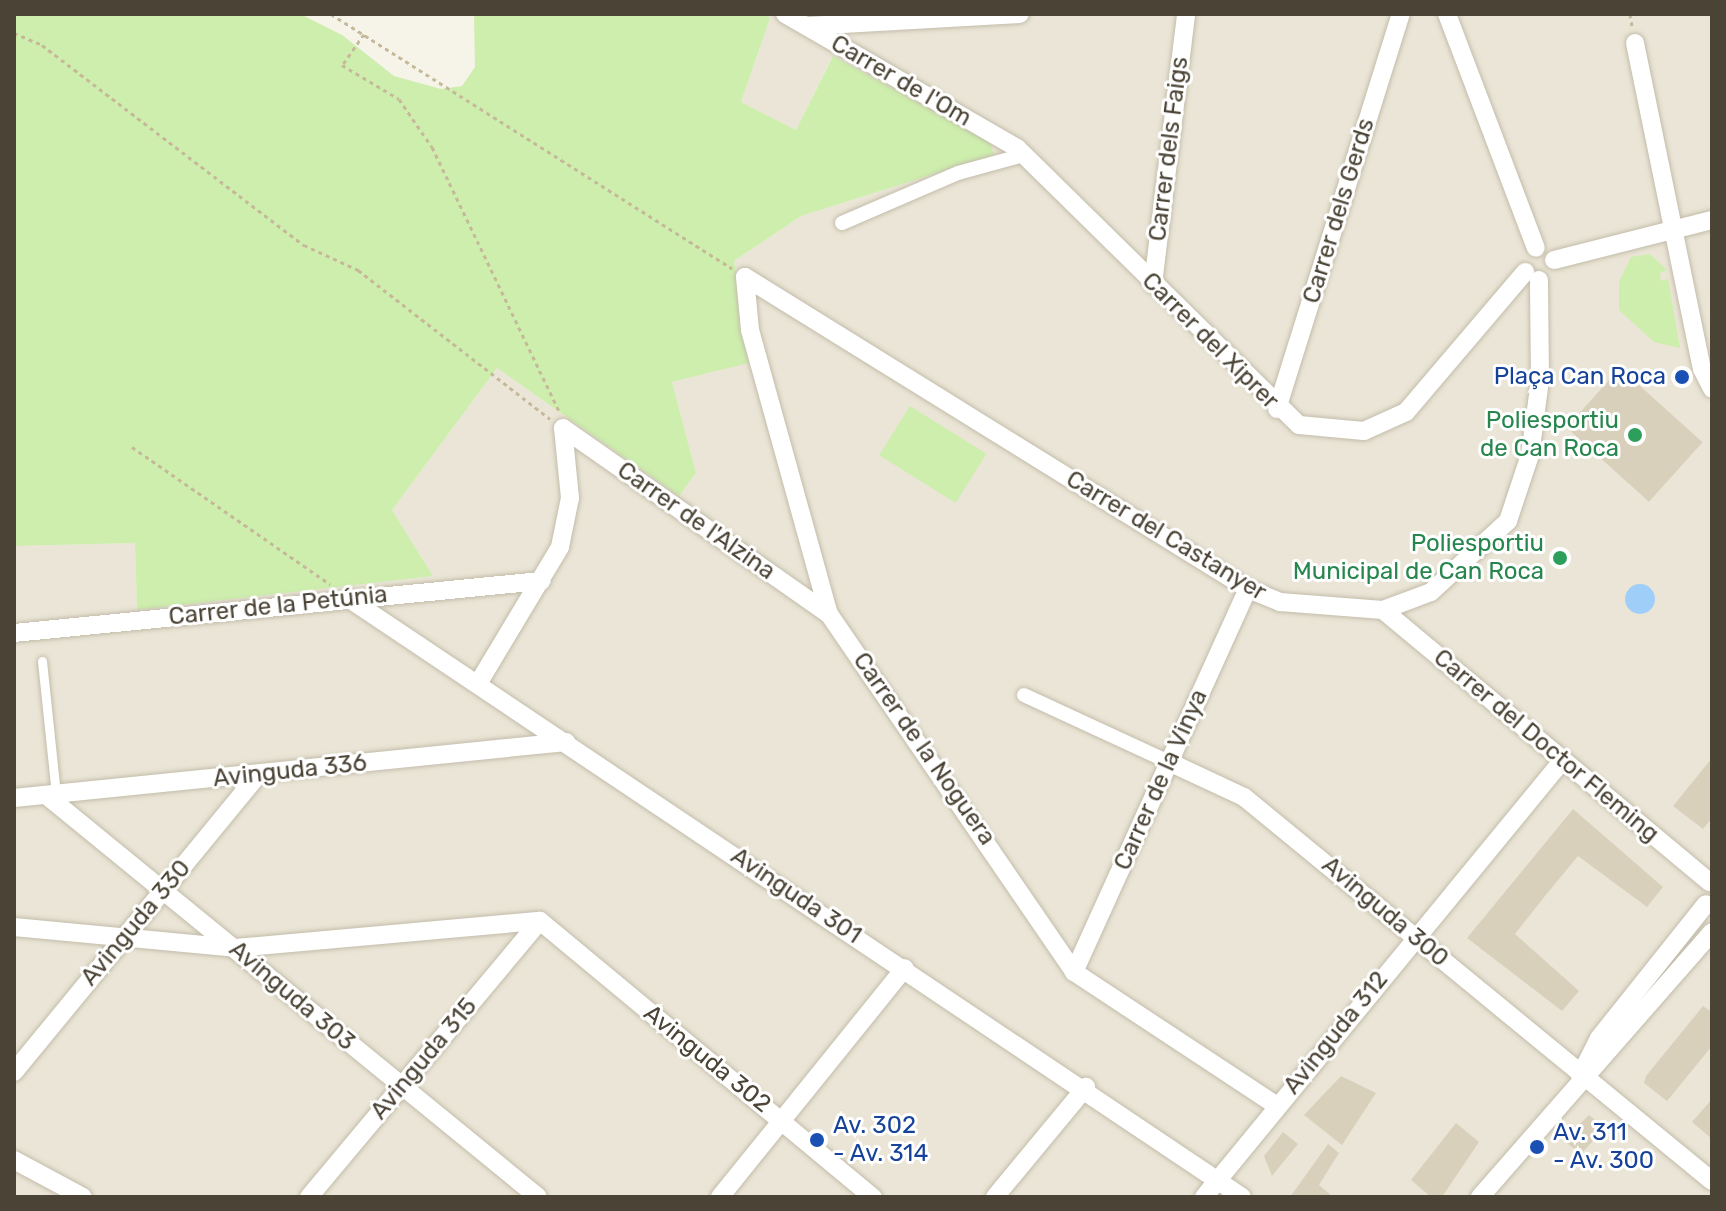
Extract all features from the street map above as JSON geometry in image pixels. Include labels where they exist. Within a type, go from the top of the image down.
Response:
[{"type":"street","name":"Carrer de l'Om","points":[[785,14],[1020,151]]},
{"type":"street","points":[[806,26],[1020,14]]},
{"type":"street","name":"Carrer dels Faigs","points":[[1153,284],[1186,14]]},
{"type":"street","name":"Carrer dels Gerds","points":[[1277,409],[1401,14]]},
{"type":"street","points":[[1447,14],[1536,248],[1554,260],[1673,234],[1712,220]]},
{"type":"street","points":[[1635,43],[1673,234],[1712,389]]},
{"type":"street","points":[[842,223],[958,173],[1020,151]]},
{"type":"street","name":"Carrer del Xiprer","points":[[1020,151],[1277,409],[1299,425],[1345,431],[1406,412],[1532,276]]},
{"type":"street","points":[[1536,248],[1524,257],[1532,276],[1552,274],[1554,260]]},
{"type":"street","name":"Carrer del Castanyer","points":[[745,277],[1248,589],[1293,604],[1383,610],[1431,592],[1508,521],[1530,455],[1539,392],[1532,276]]},
{"type":"street","name":"Carrer de la Noguera","points":[[745,277],[750,330],[829,614],[1074,972],[1277,1106]]},
{"type":"street","points":[[479,682],[560,547],[570,498],[563,428]]},
{"type":"street","name":"Carrer de l'Alzina","points":[[563,428],[829,614]]},
{"type":"street","name":"Carrer de la Petúnia","points":[[14,633],[541,581]]},
{"type":"street","name":"Carrer de la Vinya","points":[[1074,972],[1248,589]]},
{"type":"street","name":"Avinguda 301","points":[[348,598],[1086,1087],[1242,1197]]},
{"type":"street","name":"Carrer del Doctor Fleming","points":[[1383,610],[1562,761],[1710,880]]},
{"type":"street","name":"Avinguda 300","points":[[1024,695],[1244,797],[1580,1076],[1712,1181]]},
{"type":"street","name":"Avinguda 336","points":[[14,798],[566,742]]},
{"type":"street","name":"Avinguda 312","points":[[1204,1197],[1414,937],[1562,761]]},
{"type":"street","name":"Avinguda 330","points":[[14,1072],[258,775]]},
{"type":"street","name":"Avinguda 303","points":[[51,794],[164,891],[538,1197]]},
{"type":"street","points":[[1480,1197],[1580,1076],[1599,1038],[1709,908],[1710,880]]},
{"type":"street","points":[[14,927],[235,948],[540,921]]},
{"type":"street","name":"Avinguda 315","points":[[309,1197],[540,921]]},
{"type":"street","name":"Avinguda 302","points":[[540,921],[873,1197]]},
{"type":"street","points":[[1580,1076],[1614,1052],[1712,932]]},
{"type":"street","points":[[720,1197],[784,1122],[905,968]]},
{"type":"street","points":[[995,1197],[1086,1087]]},
{"type":"street","points":[[14,1160],[83,1197]]},
{"type":"lane","points":[[42,661],[51,794]]},
{"type":"path","points":[[331,14],[745,277]]},
{"type":"path","points":[[14,33],[42,45],[304,245],[358,270],[563,428]]},
{"type":"path","points":[[364,34],[342,65],[399,99],[432,147],[558,403],[563,428]]},
{"type":"path","points":[[132,447],[348,598]]},
{"type":"shaded area","points":[[764,14],[1712,14],[1712,1197],[14,1197],[14,546],[135,543],[137,609],[433,576],[392,510],[497,368],[679,496],[696,473],[672,382],[752,361],[734,261],[801,216],[994,155],[832,57],[796,130],[741,102],[770,18]]},
{"type":"green space","points":[[14,14],[300,14],[342,35],[394,76],[441,89],[462,86],[475,67],[474,14],[764,14],[770,18],[741,102],[796,130],[833,56],[990,142],[994,155],[801,216],[734,261],[752,362],[672,382],[696,473],[679,496],[497,368],[392,510],[433,576],[137,610],[135,543],[14,546]]},
{"type":"green space","points":[[1650,254],[1667,270],[1660,273],[1661,281],[1668,279],[1680,348],[1654,342],[1619,310],[1619,282],[1631,257]]},
{"type":"green space","points":[[910,406],[986,454],[956,503],[879,455]]},
{"type":"water","points":[[1640,584],[1651,588],[1655,599],[1651,610],[1640,614],[1629,610],[1625,599],[1629,588]]},
{"type":"building","name":"Poliesportiu de Can Roca","points":[[1620,368],[1702,442],[1649,502],[1566,427]]},
{"type":"building","points":[[1712,758],[1712,818],[1703,829],[1673,806]]},
{"type":"building","points":[[1573,809],[1663,887],[1647,907],[1578,856],[1545,896],[1515,934],[1579,991],[1562,1011],[1467,938]]},
{"type":"building","points":[[1703,1006],[1712,1012],[1712,1046],[1667,1101],[1644,1083],[1646,1076]]},
{"type":"building","points":[[1341,1076],[1376,1093],[1342,1145],[1304,1115]]},
{"type":"building","points":[[1712,1099],[1712,1139],[1692,1122]]},
{"type":"building","points":[[1589,1115],[1605,1128],[1581,1154],[1563,1140]]},
{"type":"building","points":[[1456,1123],[1479,1142],[1442,1197],[1431,1197],[1411,1180]]},
{"type":"building","points":[[1283,1132],[1298,1144],[1272,1176],[1264,1156]]},
{"type":"building","points":[[1328,1144],[1339,1153],[1319,1185],[1333,1197],[1290,1197]]},
{"type":"place","name":"Plaça Can Roca","points":[[1682,377]]},
{"type":"place","name":"Poliesportiu de Can Roca","points":[[1635,435]]},
{"type":"place","name":"Poliesportiu Municipal de Can Roca","points":[[1560,558]]},
{"type":"place","name":"Av. 302 - Av. 314","points":[[817,1140]]},
{"type":"place","name":"Av. 311 - Av. 300","points":[[1537,1147]]}]
